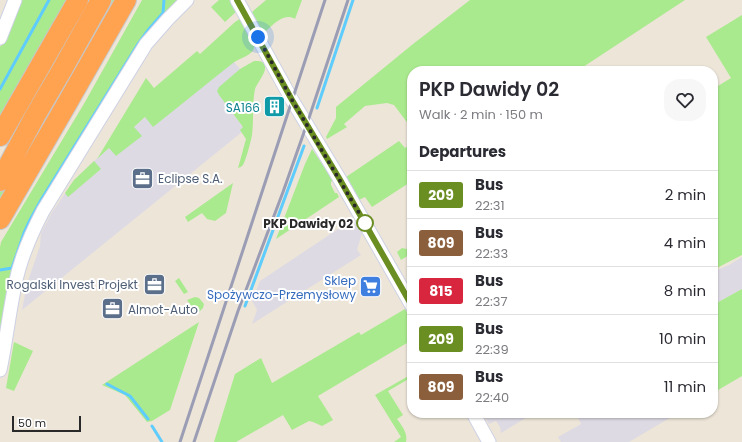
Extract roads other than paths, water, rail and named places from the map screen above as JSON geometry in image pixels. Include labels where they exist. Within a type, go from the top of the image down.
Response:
[{"type":"highway","points":[[0,136],[78,0]]},
{"type":"highway","points":[[0,181],[101,0]]},
{"type":"highway","points":[[0,219],[126,0]]},
{"type":"highway","points":[[0,159],[13,141],[35,116]]},
{"type":"street","points":[[0,38],[15,0]]},
{"type":"street","points":[[0,370],[15,285],[26,246],[37,222],[146,44],[168,18],[187,0]]},
{"type":"street","points":[[237,0],[292,100],[339,178],[407,297]]},
{"type":"street","points":[[476,418],[489,442]]},
{"type":"waterway","points":[[0,89],[49,0]]},
{"type":"waterway","points":[[0,270],[12,268],[24,233],[41,200],[138,44],[163,13],[164,0]]},
{"type":"waterway","points":[[317,108],[353,0]]},
{"type":"waterway","points":[[245,306],[304,146]]},
{"type":"waterway","points":[[107,384],[130,396],[148,419]]},
{"type":"waterway","points":[[152,426],[162,442]]},
{"type":"railway","points":[[180,442],[325,0]]},
{"type":"railway","points":[[194,442],[238,311],[309,118],[348,0]]},
{"type":"place","name":"SA166","points":[[275,107]]},
{"type":"place","name":"Eclipse S.A.","points":[[143,178]]},
{"type":"place","name":"PKP Dawidy 02","points":[[365,223]]},
{"type":"place","name":"Rogalski Invest Projekt","points":[[154,284]]},
{"type":"place","name":"Sklep Spożywczo-Przemysłowy","points":[[371,287]]},
{"type":"place","name":"Almot-Auto","points":[[113,309]]}]
